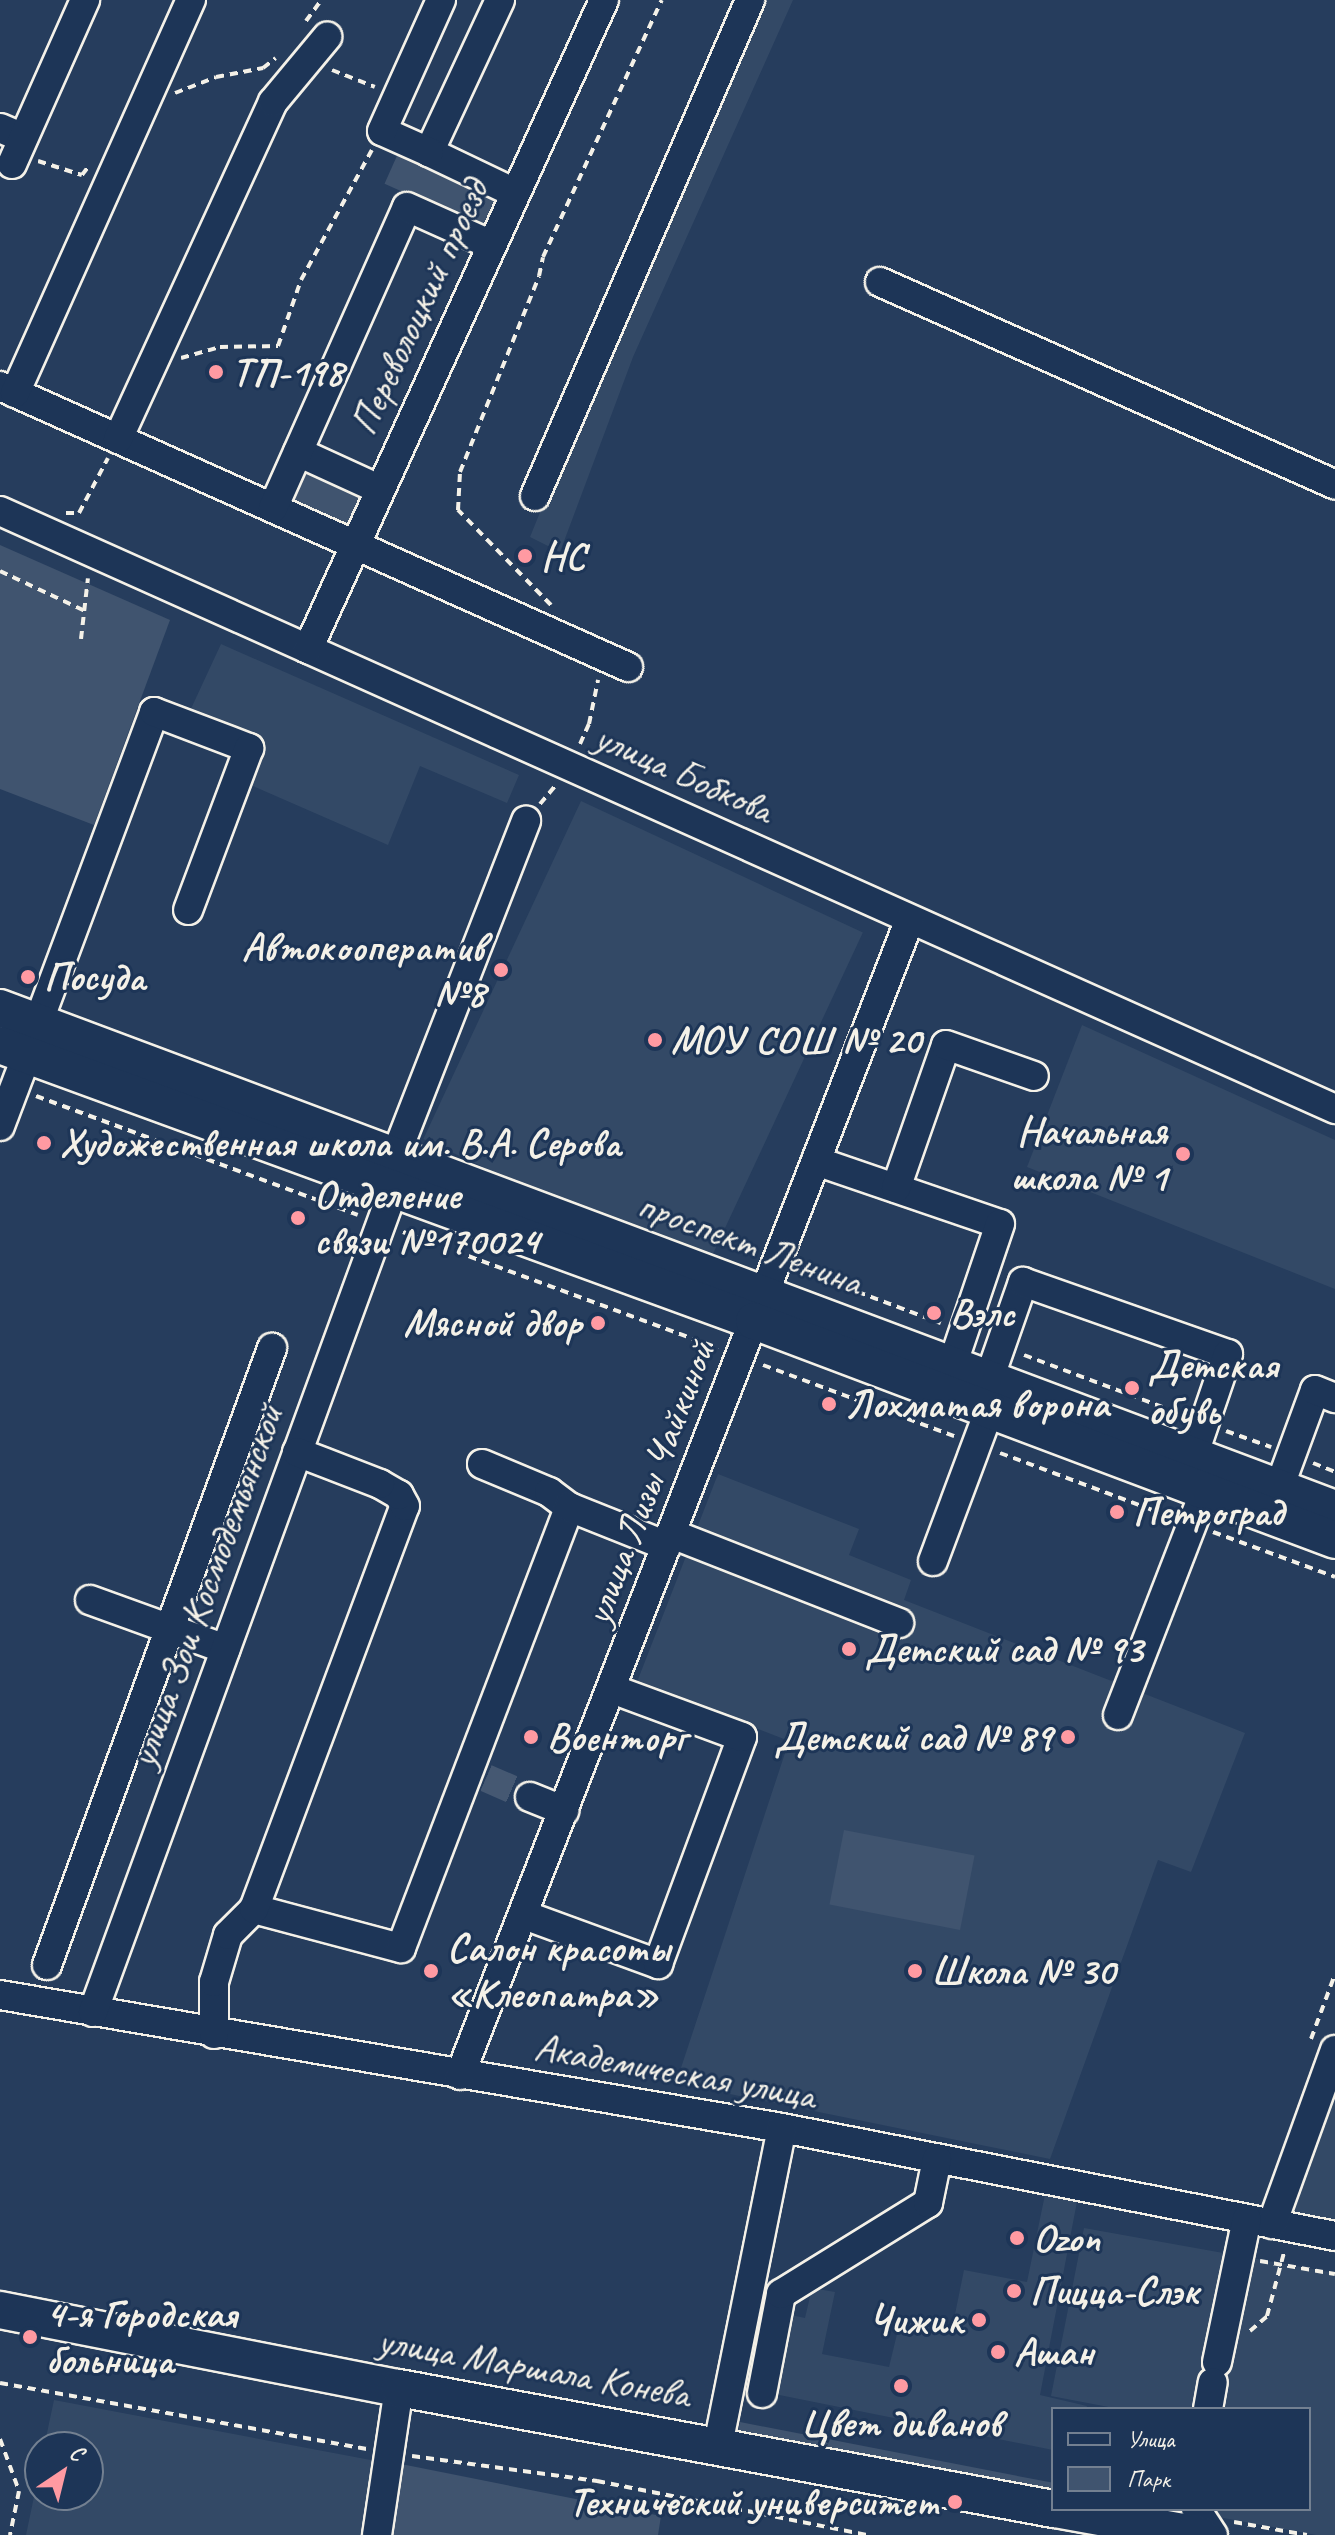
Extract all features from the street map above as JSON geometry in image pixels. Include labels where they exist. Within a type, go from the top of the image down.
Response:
[{"type":"main road","name":"проспект Ленина","points":[[0,1008],[22,1041],[403,1171],[989,1395],[1205,1491],[1335,1540]]},
{"type":"main road","name":"проспект Ленина","points":[[759,1308],[952,1366],[989,1395],[1198,1439],[1285,1471],[1335,1509]]},
{"type":"main road","name":"улица Маршала Конева","points":[[0,2310],[399,2388],[1051,2508]]},
{"type":"main road","name":"улица Маршала Конева","points":[[1065,2511],[1200,2535]]},
{"type":"street","points":[[12,164],[12,133],[85,0]]},
{"type":"street","points":[[191,0],[8,389],[628,667]]},
{"type":"street","points":[[441,0],[382,131],[515,193]]},
{"type":"street","points":[[429,152],[500,0]]},
{"type":"street","name":"Переволоцкий проезд","points":[[308,649],[604,0]]},
{"type":"street","points":[[535,496],[750,0]]},
{"type":"street","points":[[118,439],[273,102],[327,37]]},
{"type":"street","points":[[273,508],[407,207],[492,245]]},
{"type":"street","points":[[880,282],[1335,485]]},
{"type":"street","points":[[298,452],[379,489]]},
{"type":"street","name":"улица Бобкова","points":[[0,511],[1335,1109]]},
{"type":"street","points":[[0,1126],[22,1041],[154,712],[249,748],[188,910]]},
{"type":"street","name":"улица Зои Космодемьянской","points":[[93,2012],[403,1171],[526,821]]},
{"type":"street","name":"улица Лизы Чайкиной","points":[[460,2075],[910,919]]},
{"type":"street","points":[[896,1188],[946,1045],[1034,1076]]},
{"type":"street","points":[[816,1161],[1000,1224],[952,1366]]},
{"type":"street","points":[[933,1561],[977,1444],[1000,1345],[1023,1282],[1228,1354],[1198,1439]]},
{"type":"street","points":[[47,1965],[272,1348]]},
{"type":"street","points":[[1285,1471],[1315,1390],[1335,1398]]},
{"type":"street","points":[[214,2034],[214,1982],[228,1935],[254,1909],[405,1506],[399,1495],[380,1484],[297,1452]]},
{"type":"street","points":[[482,1464],[549,1492],[569,1507],[899,1623]]},
{"type":"street","points":[[1118,1715],[1205,1491]]},
{"type":"street","points":[[254,1909],[401,1948],[477,1774],[569,1507]]},
{"type":"street","points":[[90,1600],[225,1649]]},
{"type":"street","points":[[524,1915],[658,1964],[742,1737],[612,1689]]},
{"type":"street","points":[[530,1797],[564,1811]]},
{"type":"street","name":"Академическая улица","points":[[0,1995],[214,2034],[782,2128],[1335,2236]]},
{"type":"street","points":[[1214,2374],[1238,2257],[1270,2224],[1335,2050]]},
{"type":"street","points":[[718,2445],[782,2128]]},
{"type":"street","points":[[762,2393],[781,2294],[928,2203],[937,2159]]},
{"type":"street","points":[[377,2535],[399,2388]]},
{"type":"street","points":[[1197,2511],[1213,2535]]},
{"type":"path","points":[[555,609],[458,510],[460,472],[539,276],[543,257],[662,0]]},
{"type":"path","points":[[263,68],[305,63],[353,76],[397,98]]},
{"type":"path","points":[[151,371],[220,347],[278,346],[301,280],[382,131]]},
{"type":"path","points":[[79,513],[118,439]]},
{"type":"path","points":[[81,639],[89,569]]},
{"type":"path","points":[[0,571],[85,611]]},
{"type":"path","points":[[805,1272],[963,1332]]},
{"type":"path","points":[[713,1347],[717,1337]]},
{"type":"path","points":[[1000,1345],[1198,1439],[1285,1471],[1335,1472]]},
{"type":"path","points":[[769,1367],[773,1357]]},
{"type":"path","points":[[759,1364],[1335,1577]]},
{"type":"path","points":[[1214,2374],[1241,2339],[1267,2316],[1281,2265],[1270,2224]]},
{"type":"path","points":[[1238,2257],[1335,2274]]},
{"type":"path","points":[[0,2383],[388,2452],[597,2481],[867,2535]]},
{"type":"path","points":[[0,2439],[19,2491],[10,2535]]},
{"type":"shaded area","points":[[757,0],[793,0],[633,357],[560,552],[530,537],[625,303]]},
{"type":"shaded area","points":[[221,644],[519,775],[507,803],[420,766],[388,845],[244,782],[258,741],[189,713]]},
{"type":"shaded area","name":"МОУ СОШ № 20","points":[[581,801],[863,932],[705,1270],[423,1139]]},
{"type":"shaded area","name":"Начальная школа № 1","points":[[1082,1025],[1335,1140],[1335,1289],[1027,1167]]},
{"type":"shaded area","points":[[718,1474],[859,1529],[849,1555],[911,1580],[904,1600],[1245,1733],[1191,1872],[1158,1860],[1050,2159],[676,2083],[789,1741],[637,1682]]},
{"type":"shaded area","points":[[1335,2087],[1335,2222],[1288,2213]]},
{"type":"shaded area","points":[[1048,2180],[1080,2186],[1040,2395],[1087,2406],[1051,2407],[1051,2450],[730,2385],[757,2308],[805,2318],[812,2288],[835,2292],[822,2354],[889,2367],[898,2330],[912,2322],[952,2329],[964,2270],[1027,2282]]},
{"type":"shaded area","points":[[1084,2228],[1335,2273],[1335,2535],[1316,2535],[1186,2511],[1311,2511],[1311,2407],[1109,2407],[1051,2396]]},
{"type":"shaded area","points":[[54,2400],[376,2461],[366,2535],[26,2535],[31,2511],[104,2511],[104,2431],[47,2431]]},
{"type":"green space","points":[[400,149],[498,193],[482,227],[385,184]]},
{"type":"green space","points":[[301,462],[364,492],[345,532],[282,503]]},
{"type":"green space","points":[[0,545],[170,620],[94,825],[0,789]]},
{"type":"green space","points":[[844,1830],[975,1855],[960,1930],[829,1905]]},
{"type":"green space","points":[[740,2422],[1051,2482],[1051,2494],[1051,2496],[738,2435]]},
{"type":"green space","points":[[396,2463],[661,2516],[658,2535],[386,2535]]},
{"type":"tunnel","points":[[486,1778],[530,1797]]},
{"type":"place","name":"ТП-198","points":[[216,372]]},
{"type":"place","name":"НС","points":[[525,556]]},
{"type":"place","name":"Автокооператив №8","points":[[501,970]]},
{"type":"place","name":"Посуда","points":[[28,977]]},
{"type":"place","name":"МОУ СОШ № 20","points":[[655,1040]]},
{"type":"place","name":"Художественная школа им. В.А. Серова","points":[[44,1143]]},
{"type":"place","name":"Начальная школа № 1","points":[[1183,1154]]},
{"type":"place","name":"Отделение связи №170024","points":[[298,1218]]},
{"type":"place","name":"Вэлс","points":[[934,1313]]},
{"type":"place","name":"Мясной двор","points":[[598,1323]]},
{"type":"place","name":"Детская обувь","points":[[1132,1388]]},
{"type":"place","name":"Лохматая ворона","points":[[829,1404]]},
{"type":"place","name":"Петроград","points":[[1117,1512]]},
{"type":"place","name":"Детский сад № 93","points":[[849,1649]]},
{"type":"place","name":"Военторг","points":[[531,1737]]},
{"type":"place","name":"Детский сад № 89","points":[[1068,1737]]},
{"type":"place","name":"Салон красоты «Клеопатра»","points":[[431,1971]]},
{"type":"place","name":"Школа № 30","points":[[915,1971]]},
{"type":"place","name":"Ozon","points":[[1017,2238]]},
{"type":"place","name":"Пицца-Слэк","points":[[1014,2291]]},
{"type":"place","name":"Чижик","points":[[979,2320]]},
{"type":"place","name":"4-я Городская больница","points":[[30,2337]]},
{"type":"place","name":"Ашан","points":[[998,2352]]},
{"type":"place","name":"Цвет диванов","points":[[901,2386]]},
{"type":"place","name":"Технический университет","points":[[955,2502]]}]
